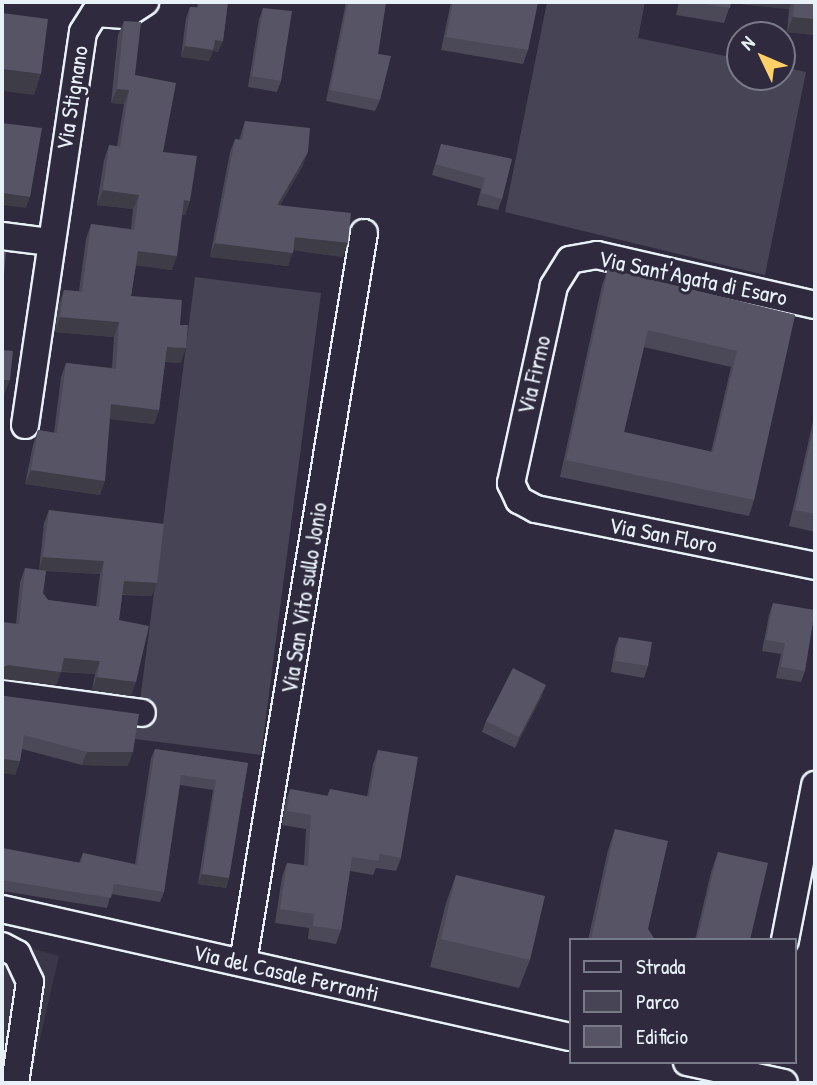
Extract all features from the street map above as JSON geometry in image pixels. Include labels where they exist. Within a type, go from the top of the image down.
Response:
[{"type":"street","name":"Via Stignano","points":[[25,425],[49,242],[86,23],[94,13],[125,15],[145,2]]},
{"type":"street","name":"Via San Vito sullo Jonio","points":[[243,962],[364,233]]},
{"type":"street","points":[[2,236],[49,242]]},
{"type":"street","name":"Via Sant'Agata di Esaro","points":[[570,260],[597,255],[815,305]]},
{"type":"street","name":"Via Firmo","points":[[515,495],[512,471],[554,286],[570,260]]},
{"type":"street","name":"Via San Floro","points":[[515,495],[536,509],[815,566]]},
{"type":"street","points":[[2,694],[142,713]]},
{"type":"street","points":[[785,938],[815,785]]},
{"type":"street","name":"Via del Casale Ferranti","points":[[2,909],[568,1037]]},
{"type":"street","points":[[2,946],[17,954],[30,982],[15,1083]]},
{"type":"street","points":[[705,1064],[759,1070],[784,1083]]},
{"type":"shaded area","points":[[2,940],[59,956],[30,1083],[2,1083]]},
{"type":"green space","points":[[547,2],[645,2],[638,38],[726,56],[726,91],[796,91],[796,70],[806,72],[765,275],[505,212]]},
{"type":"green space","points":[[195,277],[321,293],[261,755],[135,739]]},
{"type":"building","points":[[199,2],[228,2],[223,41],[215,40],[213,50],[185,46],[190,7],[198,8]]},
{"type":"building","points":[[348,2],[386,2],[378,54],[391,56],[380,100],[330,90]]},
{"type":"building","points":[[453,2],[538,2],[528,50],[446,37]]},
{"type":"building","points":[[694,2],[731,2],[730,8]]},
{"type":"building","points":[[794,2],[815,2],[815,19],[793,17]]},
{"type":"building","points":[[263,8],[292,11],[281,81],[252,76]]},
{"type":"building","points":[[2,13],[48,19],[41,74],[2,69]]},
{"type":"building","points":[[124,21],[141,22],[135,75],[176,83],[163,152],[197,156],[190,201],[184,200],[177,256],[138,251],[131,296],[182,300],[180,325],[188,325],[186,348],[167,347],[159,410],[111,404],[105,481],[31,470],[38,430],[57,433],[66,363],[116,369],[119,322],[60,317],[64,290],[82,292],[91,224],[134,230],[139,195],[103,190],[109,145],[120,147],[129,90],[117,89]]},
{"type":"building","points":[[245,121],[310,128],[308,152],[277,205],[351,213],[348,243],[295,237],[293,253],[215,243],[235,139],[242,140]]},
{"type":"building","points":[[2,123],[42,128],[30,197],[2,193]]},
{"type":"building","points":[[441,144],[512,159],[502,199],[481,193],[485,178],[436,164]]},
{"type":"building","points":[[2,251],[6,252],[2,298]]},
{"type":"building","points":[[608,269],[795,315],[754,500],[566,460]],"holes":[[[648,330],[737,351],[713,452],[624,432]]]},
{"type":"building","points":[[2,350],[13,351],[10,380],[2,380]]},
{"type":"building","points":[[815,422],[815,514],[795,510]]},
{"type":"building","points":[[49,510],[164,524],[157,583],[124,581],[119,620],[149,626],[136,682],[97,677],[100,661],[64,658],[61,672],[8,665],[2,668],[2,622],[19,624],[25,568],[46,571],[43,593],[48,600],[99,607],[104,561],[43,557]]},
{"type":"building","points":[[773,603],[815,610],[805,671],[781,667],[785,643],[766,640]]},
{"type":"building","points":[[619,637],[652,642],[648,666],[615,661]]},
{"type":"building","points":[[513,668],[546,685],[519,737],[486,721]]},
{"type":"building","points":[[2,695],[139,714],[133,752],[87,752],[24,735],[20,761],[2,759]]},
{"type":"building","points":[[155,749],[248,763],[229,878],[202,874],[216,780],[181,775],[164,892],[114,884],[111,898],[2,880],[3,848],[81,863],[83,853],[137,865]]},
{"type":"building","points":[[378,750],[418,757],[401,858],[380,854],[378,861],[352,857],[341,930],[313,926],[314,914],[280,909],[287,863],[308,866],[311,815],[287,811],[290,789],[328,796],[330,789],[369,797]]},
{"type":"building","points":[[615,829],[668,841],[648,929],[654,938],[591,938]]},
{"type":"building","points":[[718,852],[768,863],[750,938],[697,938]]},
{"type":"building","points":[[456,875],[545,896],[530,960],[441,939]]}]
